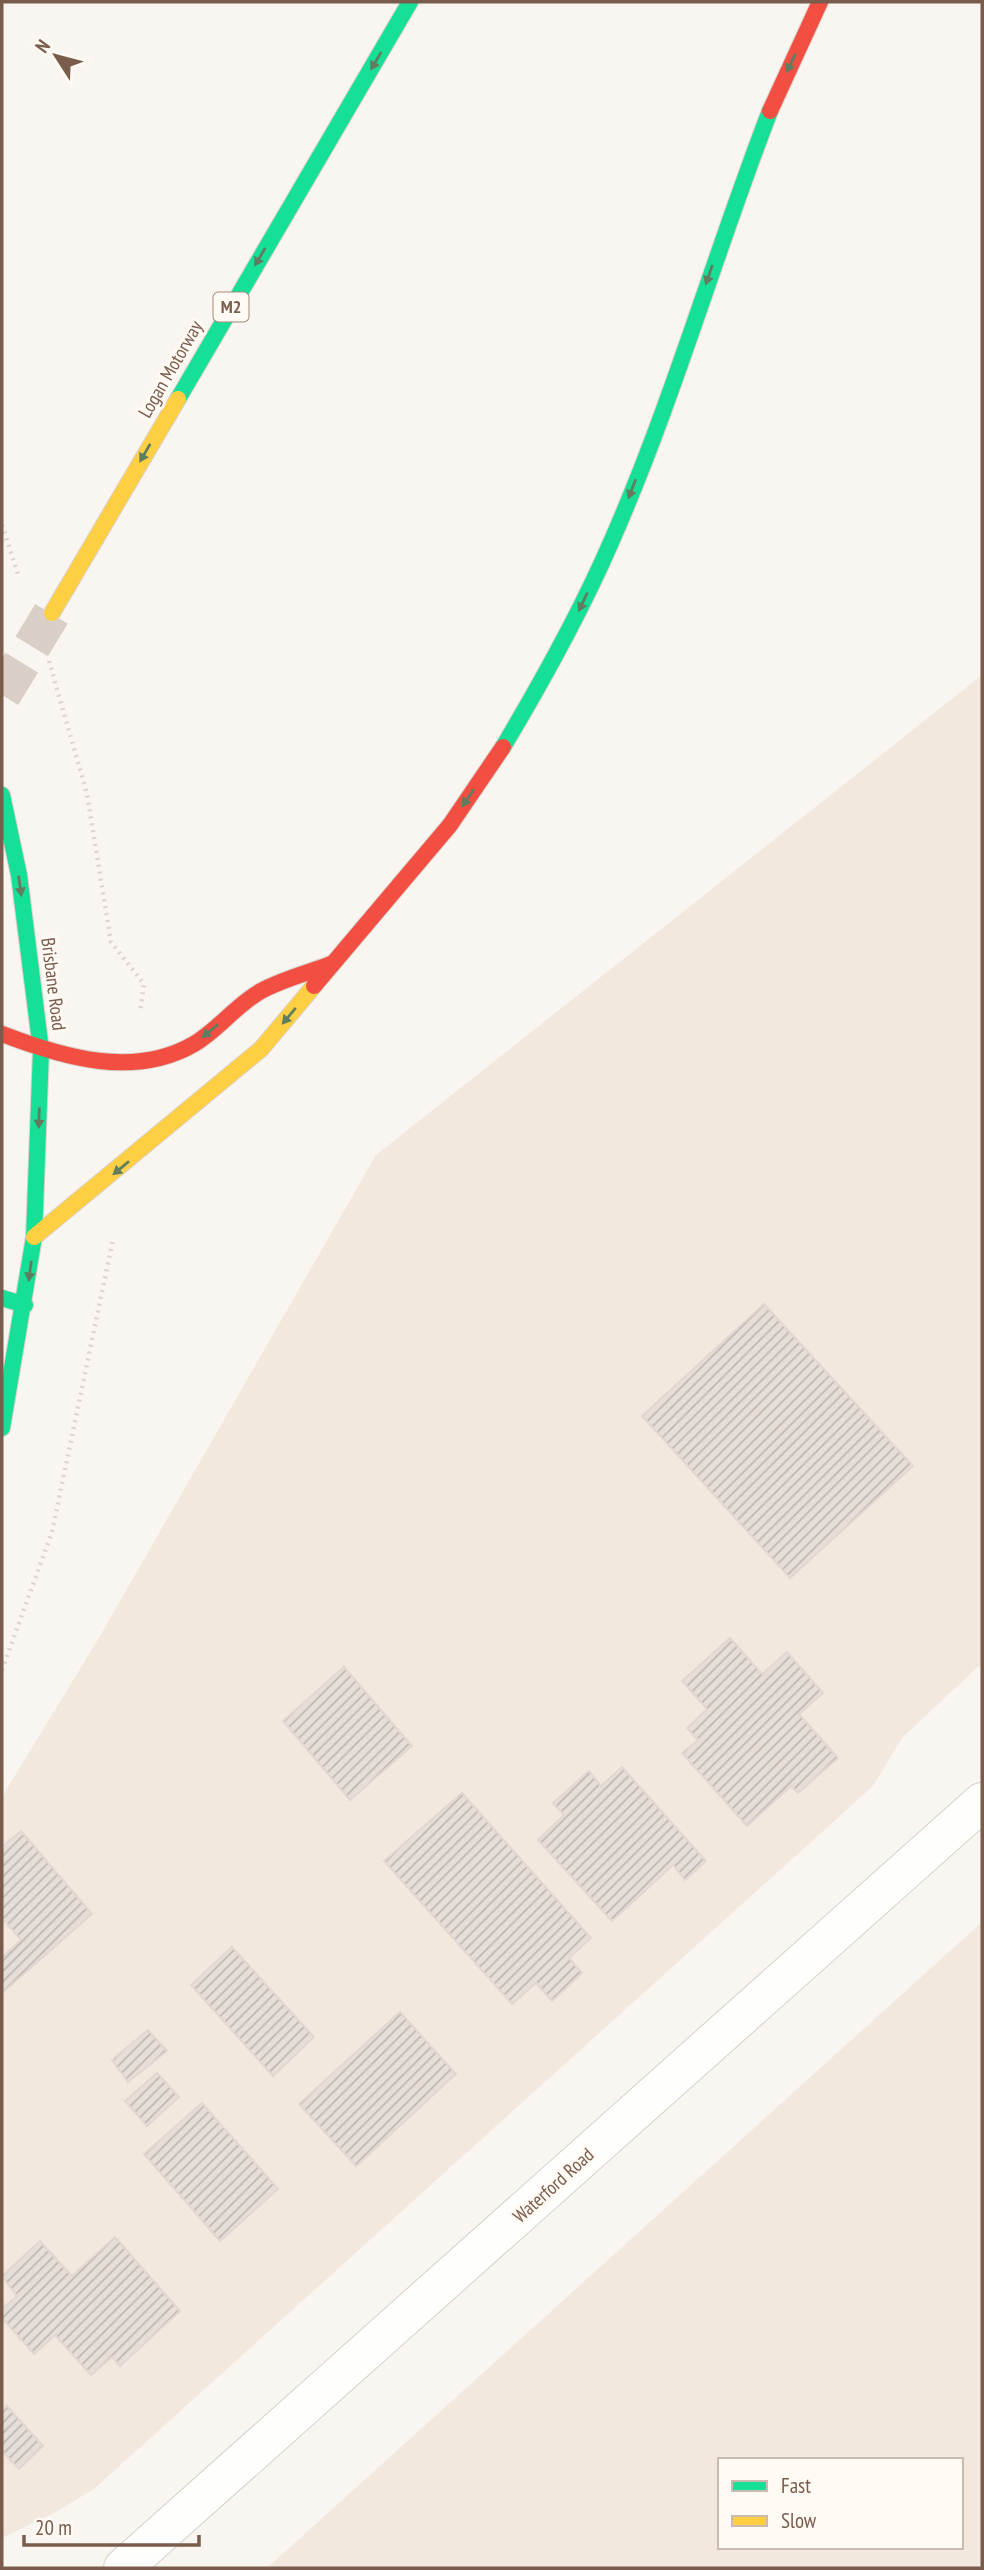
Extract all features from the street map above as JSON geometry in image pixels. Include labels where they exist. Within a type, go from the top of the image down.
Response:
[{"type":"main road","name":"Logan Motorway","points":[[52,613],[410,2]]},
{"type":"main road","points":[[34,1237],[261,1049],[450,825],[558,654],[612,540],[667,399],[729,216],[779,87],[820,2]]},
{"type":"main road","name":"Brisbane Road","points":[[2,795],[19,875],[41,1050],[34,1237],[25,1305],[2,1428]]},
{"type":"main road","points":[[2,1034],[41,1050],[104,1061],[134,1062],[161,1057],[192,1045],[261,991],[333,963]]},
{"type":"main road","points":[[2,1298],[25,1305]]},
{"type":"street","name":"Waterford Road","points":[[123,2568],[982,1802]]},
{"type":"path","points":[[2,525],[18,575]]},
{"type":"path","points":[[47,653],[87,794],[111,942],[144,984],[141,1007]]},
{"type":"path","points":[[2,1670],[52,1532],[111,1260],[114,1232]]},
{"type":"shaded area","points":[[982,675],[982,1663],[902,1738],[873,1786],[95,2488],[56,2512],[2,2538],[2,1797],[100,1636],[376,1155]]},
{"type":"shaded area","points":[[982,1922],[982,2568],[267,2568]]},
{"type":"building","points":[[764,1304],[913,1466],[790,1578],[642,1416]]},
{"type":"building","points":[[730,1638],[762,1674],[787,1652],[823,1693],[799,1714],[838,1758],[798,1793],[791,1786],[747,1826],[682,1753],[698,1740],[687,1728],[707,1709],[682,1681]]},
{"type":"building","points":[[344,1667],[412,1746],[350,1800],[283,1721]]},
{"type":"building","points":[[622,1767],[706,1861],[685,1880],[673,1865],[612,1921],[538,1840],[564,1815],[553,1803],[589,1771],[601,1786]]},
{"type":"building","points":[[462,1793],[591,1938],[569,1958],[582,1973],[552,2001],[536,1983],[512,2004],[384,1861]]},
{"type":"building","points":[[21,1831],[92,1914],[2,1993],[2,1957],[21,1940],[2,1918],[2,1847]]},
{"type":"building","points":[[232,1947],[314,2037],[273,2076],[191,1985]]},
{"type":"building","points":[[400,2012],[456,2074],[356,2166],[299,2104]]},
{"type":"building","points":[[148,2030],[167,2051],[128,2082],[112,2060]]},
{"type":"building","points":[[157,2073],[179,2097],[147,2126],[125,2101]]},
{"type":"building","points":[[202,2103],[278,2189],[220,2241],[144,2154]]},
{"type":"building","points":[[115,2237],[180,2311],[120,2366],[112,2357],[91,2375],[55,2335],[34,2354],[2,2318],[2,2309],[17,2296],[2,2276],[40,2241],[72,2276]]},
{"type":"building","points":[[7,2406],[43,2446],[19,2469],[2,2451],[2,2411]]},
{"type":"tunnel","points":[[2,695],[52,613]]},
{"type":"traffic: fast","points":[[178,399],[410,2]]},
{"type":"traffic: fast","points":[[503,747],[561,645],[612,540],[655,434],[770,111]]},
{"type":"traffic: fast","points":[[2,795],[19,875],[41,1050],[34,1237],[2,1428]]},
{"type":"traffic: fast","points":[[2,1298],[25,1305]]},
{"type":"traffic: slow","points":[[52,613],[178,399]]},
{"type":"traffic: slow","points":[[34,1237],[261,1049],[314,986]]},
{"type":"traffic: jam","points":[[770,111],[820,2]]},
{"type":"traffic: jam","points":[[314,986],[450,825],[503,747]]},
{"type":"traffic: jam","points":[[2,1034],[49,1050],[98,1061],[123,1062],[171,1055],[211,1032],[243,1003],[261,991],[331,964]]}]
